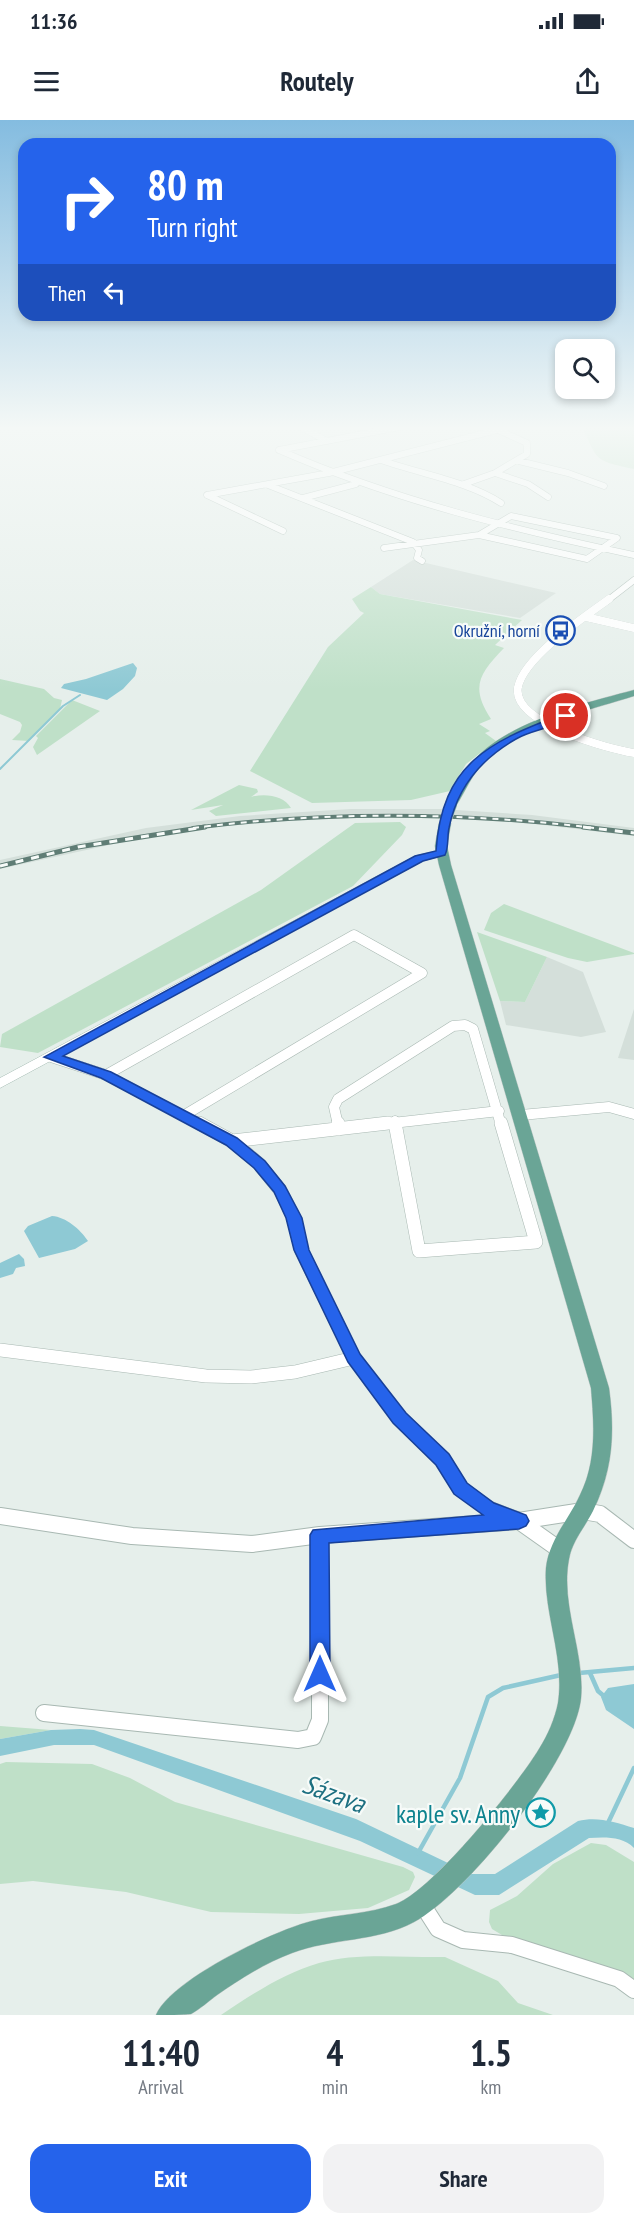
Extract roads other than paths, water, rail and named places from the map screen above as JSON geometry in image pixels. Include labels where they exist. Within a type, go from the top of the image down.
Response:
[{"type":"main road","points":[[169,2015],[242,1965],[282,1944],[310,1934],[403,1914],[422,1904],[460,1865],[547,1758],[567,1710],[569,1674],[558,1604],[556,1568],[560,1550],[583,1511],[603,1460],[605,1442],[600,1388],[521,1115],[441,853],[445,823],[452,804],[464,777],[483,756],[506,740],[548,722],[634,693]]},
{"type":"street","points":[[246,513],[283,531]]},
{"type":"street","points":[[340,513],[413,542],[419,550],[417,558],[422,561]]},
{"type":"street","points":[[451,513],[463,518],[634,555]]},
{"type":"street","points":[[384,548],[413,542],[479,535],[587,559],[617,538],[511,516],[479,535]]},
{"type":"street","points":[[634,580],[545,652],[521,678],[517,694],[523,705],[583,741],[634,753]]},
{"type":"street","points":[[586,617],[634,628]]},
{"type":"street","points":[[0,1084],[419,858],[441,853]]},
{"type":"street","points":[[106,1075],[354,935],[422,973],[183,1116]]},
{"type":"street","points":[[339,1129],[334,1107],[338,1099],[453,1026],[465,1025],[473,1029],[536,1242],[419,1251],[395,1121]]},
{"type":"street","points":[[51,1057],[106,1075],[232,1141],[259,1164],[280,1190],[294,1218],[301,1250],[354,1358],[400,1418],[443,1459],[461,1489],[487,1509],[519,1521],[560,1550]]},
{"type":"street","points":[[521,1115],[609,1107],[634,1114]]},
{"type":"street","points":[[232,1141],[499,1111]]},
{"type":"street","points":[[0,1350],[206,1376],[240,1377],[295,1372],[354,1358]]},
{"type":"street","points":[[0,1516],[132,1536],[252,1544],[320,1535],[519,1521],[583,1511],[600,1515],[634,1540]]},
{"type":"street","points":[[44,1713],[298,1740],[313,1737],[320,1720],[320,1535]]},
{"type":"street","points":[[422,1904],[438,1929],[463,1940],[512,1945],[619,1979],[634,1990]]},
{"type":"water","points":[[133,663],[137,668],[135,676],[123,689],[107,700],[61,688],[64,684]]},
{"type":"water","points":[[52,1216],[72,1224],[88,1241],[75,1249],[39,1258],[24,1231],[28,1226]]},
{"type":"water","points":[[19,1254],[24,1259],[25,1266],[16,1268],[13,1274],[0,1278],[0,1263]]},
{"type":"water","points":[[634,1684],[634,1729],[606,1710],[601,1697],[608,1688]]},
{"type":"water","points":[[51,1730],[94,1730],[356,1819],[471,1874],[495,1874],[578,1821],[606,1820],[634,1828],[634,1848],[619,1839],[589,1838],[499,1895],[475,1895],[360,1841],[94,1745],[54,1745],[0,1756],[0,1739]]},
{"type":"waterway","points":[[0,769],[63,706],[80,695]]},
{"type":"waterway","points":[[579,1673],[634,1668]]},
{"type":"waterway","points":[[590,1673],[598,1691],[605,1697]]},
{"type":"waterway","points":[[418,1853],[460,1778],[488,1697],[503,1688],[561,1675]]},
{"type":"waterway","points":[[608,1823],[634,1768]]},
{"type":"railway","points":[[193,828],[243,822],[344,816],[444,816],[595,828]]},
{"type":"railway","points":[[0,866],[78,847],[205,827]]},
{"type":"railway","points":[[583,827],[634,833]]},
{"type":"place","name":"Okružní, horní","points":[[561,630]]},
{"type":"place","name":"kaple sv. Anny","points":[[541,1813]]},
{"type":"water label","name":"Sázava","points":[[334,1793]]}]
